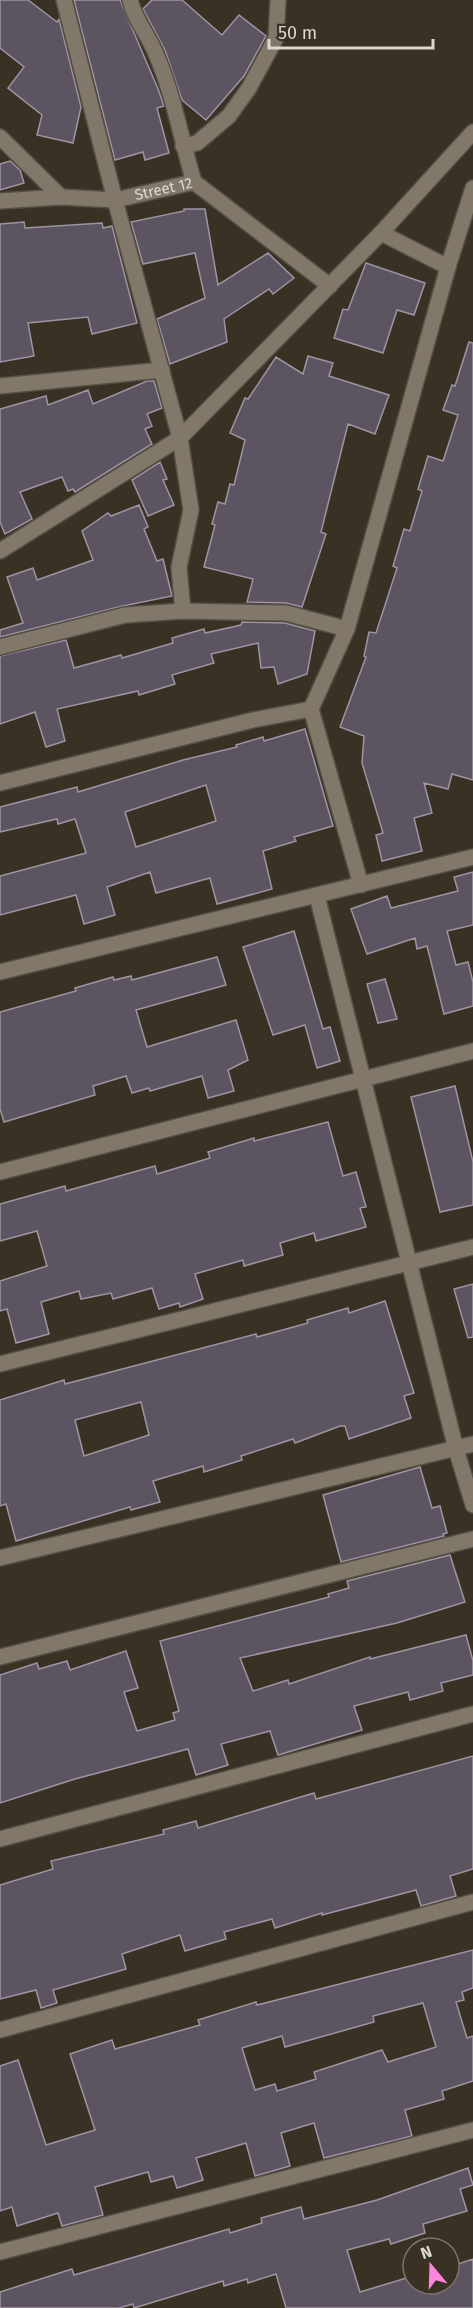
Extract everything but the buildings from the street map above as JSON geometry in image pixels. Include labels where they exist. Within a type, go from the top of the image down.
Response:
[{"type":"street","points":[[64,0],[115,200],[180,438],[191,510],[179,567],[183,611]]},
{"type":"street","points":[[130,0],[134,17],[155,52],[178,114],[183,146],[194,182]]},
{"type":"street","points":[[183,146],[197,143],[229,116],[249,88],[276,38],[278,0]]},
{"type":"street","points":[[0,551],[180,438],[235,379],[381,233],[473,132]]},
{"type":"street","points":[[0,137],[61,197]]},
{"type":"street","name":"Street 12","points":[[0,201],[61,197],[115,200],[194,182],[330,286]]},
{"type":"street","points":[[361,885],[311,709],[347,629],[448,267],[473,188]]},
{"type":"street","points":[[381,233],[448,267]]},
{"type":"street","points":[[0,386],[162,370]]},
{"type":"street","points":[[0,647],[125,615],[183,611],[286,613],[347,629]]},
{"type":"street","points":[[0,783],[254,720],[311,709]]},
{"type":"street","points":[[0,972],[361,885],[471,853]]},
{"type":"street","points":[[317,896],[456,1449],[473,1505]]},
{"type":"street","points":[[0,1172],[473,1051]]},
{"type":"street","points":[[0,1364],[473,1247]]},
{"type":"street","points":[[0,1558],[473,1444]]},
{"type":"street","points":[[0,1657],[473,1539]]},
{"type":"street","points":[[0,1839],[473,1714]]},
{"type":"street","points":[[0,2030],[473,1902]]},
{"type":"street","points":[[0,2252],[473,2130]]}]
